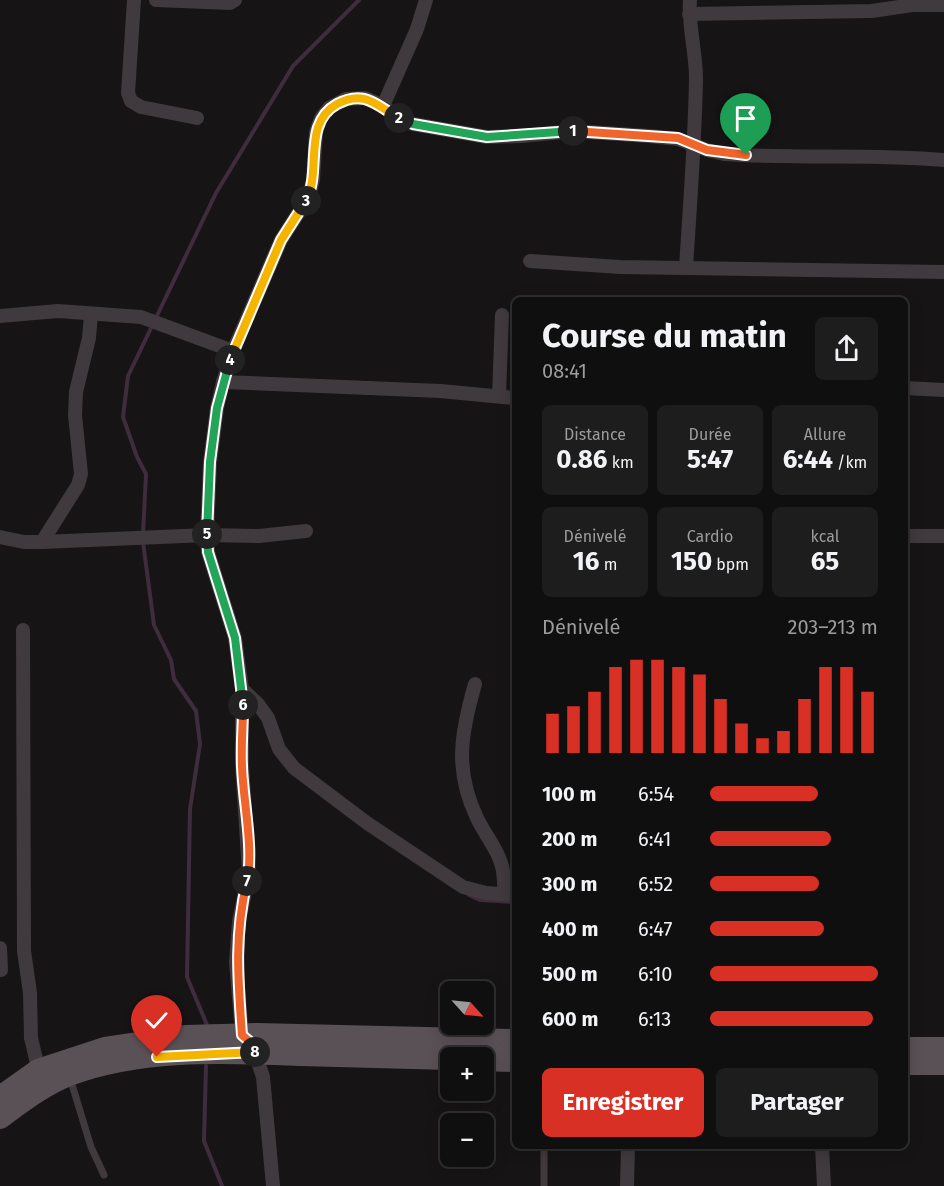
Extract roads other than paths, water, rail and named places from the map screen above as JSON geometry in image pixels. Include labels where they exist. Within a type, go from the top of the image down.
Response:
[{"type":"main road","points":[[0,1098],[105,1048],[186,1036],[249,1044],[440,1058]]},
{"type":"main road","points":[[0,1118],[41,1078],[69,1075],[98,1066],[157,1057],[198,1054],[249,1044],[512,1040]]},
{"type":"main road","points":[[908,1048],[944,1048]]},
{"type":"main road","points":[[494,1060],[512,1061]]},
{"type":"main road","points":[[908,1064],[944,1064]]},
{"type":"street","points":[[134,0],[128,93],[131,101],[141,106],[197,118]]},
{"type":"street","points":[[156,0],[230,3],[235,0]]},
{"type":"street","points":[[383,106],[417,29],[426,0]]},
{"type":"street","points":[[686,267],[696,74],[690,7],[872,11],[912,5],[944,5]]},
{"type":"street","points":[[273,1186],[263,1077],[249,1044],[237,962],[239,921],[249,873],[242,765],[242,689],[235,638],[208,552],[210,462],[217,408],[233,351],[281,240],[308,198],[313,180],[316,132],[321,118],[329,108],[346,99],[365,98],[413,124],[487,137],[573,131],[678,138],[724,154],[911,157],[944,160]]},
{"type":"street","points":[[530,261],[621,267],[944,272]]},
{"type":"street","points":[[0,316],[58,311],[141,317],[233,351]]},
{"type":"street","points":[[42,542],[78,485],[81,474],[75,415],[76,392],[89,338],[91,314]]},
{"type":"street","points":[[499,396],[502,315]]},
{"type":"street","points":[[223,382],[440,391],[512,398]]},
{"type":"street","points":[[908,388],[944,390]]},
{"type":"street","points":[[0,537],[24,542],[42,542],[207,535],[259,536],[306,531]]},
{"type":"street","points":[[908,536],[944,536]]},
{"type":"street","points":[[23,630],[24,951],[30,993],[31,1038],[41,1078]]},
{"type":"street","points":[[242,689],[258,704],[268,718],[279,749],[294,768],[368,823],[463,887],[486,893],[510,894],[496,852],[477,817],[465,786],[461,765],[465,718],[475,684]]},
{"type":"street","points":[[0,948],[2,970]]},
{"type":"street","points":[[627,1186],[628,1149]]},
{"type":"street","points":[[822,1149],[824,1186]]},
{"type":"lane","points":[[69,1075],[91,1148],[104,1175]]},
{"type":"lane","points":[[544,1149],[544,1186]]},
{"type":"waterway","points":[[143,534],[146,474],[137,457],[123,417],[128,376],[216,193],[293,66],[359,0]]},
{"type":"waterway","points":[[143,542],[154,625],[171,660],[174,679],[196,711],[200,744],[190,809],[187,977],[207,1025]]},
{"type":"waterway","points":[[469,895],[480,900],[512,902]]},
{"type":"waterway","points":[[206,1066],[204,1141],[222,1186]]}]
